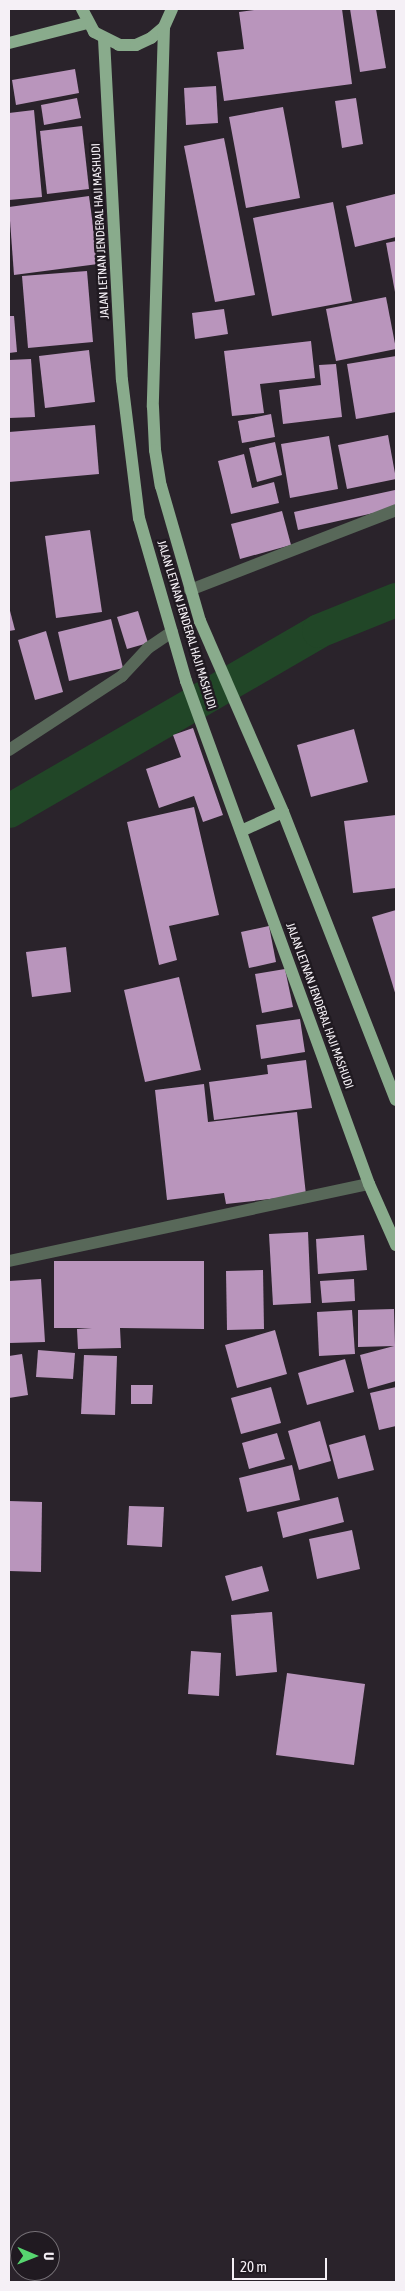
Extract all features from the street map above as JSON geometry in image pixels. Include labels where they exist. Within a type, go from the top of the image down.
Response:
[{"type":"main road","points":[[82,9],[87,23],[104,39],[136,44],[164,27],[172,9]]},
{"type":"main road","points":[[9,43],[87,23]]},
{"type":"main road","name":"JALAN LETNAN JENDERAL HAJI MASHUDI","points":[[164,27],[155,450],[190,590],[200,621],[283,812],[396,1100]]},
{"type":"main road","name":"JALAN LETNAN JENDERAL HAJI MASHUDI","points":[[104,39],[128,438],[139,518],[178,654],[369,1184],[396,1245]]},
{"type":"main road","points":[[241,831],[283,812]]},
{"type":"street","points":[[190,590],[396,510]]},
{"type":"street","points":[[9,750],[122,676],[148,648],[172,632]]},
{"type":"street","points":[[9,1261],[369,1184]]},
{"type":"building","points":[[262,9],[342,9],[352,84],[224,101],[217,52],[244,49],[239,12]]},
{"type":"building","points":[[350,9],[376,9],[386,68],[360,72]]},
{"type":"building","points":[[75,69],[79,93],[16,105],[12,80]]},
{"type":"building","points":[[216,86],[218,123],[186,125],[184,88]]},
{"type":"building","points":[[77,98],[81,118],[44,125],[41,105]]},
{"type":"building","points":[[356,98],[363,144],[342,148],[335,101]]},
{"type":"building","points":[[283,107],[300,198],[246,208],[229,117]]},
{"type":"building","points":[[34,110],[42,197],[9,200],[9,113]]},
{"type":"building","points":[[82,126],[89,189],[47,194],[40,131]]},
{"type":"building","points":[[224,138],[255,295],[215,302],[184,146]]},
{"type":"building","points":[[395,194],[396,237],[355,247],[346,206]]},
{"type":"building","points":[[89,196],[98,264],[14,275],[9,207]]},
{"type":"building","points":[[333,202],[352,301],[272,316],[253,218]]},
{"type":"building","points":[[396,241],[396,292],[395,292],[386,243]]},
{"type":"building","points":[[87,271],[93,342],[28,348],[22,276]]},
{"type":"building","points":[[386,297],[396,349],[336,361],[326,309]]},
{"type":"building","points":[[224,309],[228,334],[195,339],[192,313]]},
{"type":"building","points":[[9,316],[14,316],[17,352],[9,353]]},
{"type":"building","points":[[311,341],[315,378],[260,384],[264,413],[232,416],[224,351]]},
{"type":"building","points":[[89,350],[95,402],[45,408],[39,356]]},
{"type":"building","points":[[396,356],[396,412],[356,419],[347,364]]},
{"type":"building","points":[[31,359],[35,417],[9,418],[9,360]]},
{"type":"building","points":[[336,364],[342,417],[283,424],[279,390],[321,385],[319,365]]},
{"type":"building","points":[[271,414],[275,437],[242,443],[238,421]]},
{"type":"building","points":[[95,425],[99,474],[9,482],[9,432]]},
{"type":"building","points":[[388,435],[396,479],[347,489],[338,445]]},
{"type":"building","points":[[329,436],[338,489],[290,498],[281,444]]},
{"type":"building","points":[[275,442],[282,475],[257,482],[249,448]]},
{"type":"building","points":[[244,454],[252,488],[274,482],[279,503],[231,514],[218,461]]},
{"type":"building","points":[[395,490],[396,508],[298,530],[294,512]]},
{"type":"building","points":[[282,511],[291,545],[240,559],[231,524]]},
{"type":"building","points":[[90,530],[102,612],[56,618],[45,536]]},
{"type":"building","points":[[9,607],[15,630],[9,631]]},
{"type":"building","points":[[138,611],[148,643],[127,649],[117,617]]},
{"type":"building","points":[[111,619],[123,668],[69,681],[58,632]]},
{"type":"building","points":[[46,631],[63,692],[35,700],[18,640]]},
{"type":"building","points":[[193,728],[223,815],[203,822],[194,796],[159,808],[146,769],[181,757],[173,735]]},
{"type":"building","points":[[354,729],[368,782],[311,797],[297,745]]},
{"type":"building","points":[[194,807],[219,915],[169,926],[177,960],[159,965],[127,822]]},
{"type":"building","points":[[396,815],[396,888],[353,893],[344,821]]},
{"type":"building","points":[[396,910],[396,996],[372,917]]},
{"type":"building","points":[[269,926],[276,962],[249,968],[241,932]]},
{"type":"building","points":[[66,947],[71,992],[32,997],[26,952]]},
{"type":"building","points":[[285,969],[293,1007],[262,1013],[255,974]]},
{"type":"building","points":[[179,977],[201,1070],[145,1082],[124,990]]},
{"type":"building","points":[[300,1019],[305,1052],[261,1059],[256,1025]]},
{"type":"building","points":[[306,1060],[312,1108],[214,1120],[209,1082],[268,1074],[267,1065]]},
{"type":"building","points":[[204,1084],[208,1122],[297,1112],[306,1195],[226,1204],[224,1193],[167,1200],[155,1090]]},
{"type":"building","points":[[308,1232],[311,1303],[273,1305],[269,1234]]},
{"type":"building","points":[[364,1235],[367,1270],[318,1274],[316,1239]]},
{"type":"building","points":[[54,1261],[204,1261],[204,1329],[120,1328],[121,1348],[78,1349],[77,1329],[92,1328],[54,1328]]},
{"type":"building","points":[[263,1270],[264,1329],[227,1330],[226,1271]]},
{"type":"building","points":[[41,1279],[45,1342],[9,1343],[9,1281]]},
{"type":"building","points":[[354,1279],[355,1301],[322,1303],[320,1281]]},
{"type":"building","points":[[394,1309],[396,1381],[368,1389],[360,1355],[394,1346],[358,1347],[358,1310]]},
{"type":"building","points":[[352,1310],[355,1354],[319,1356],[317,1312]]},
{"type":"building","points":[[275,1330],[287,1374],[237,1388],[225,1345]]},
{"type":"building","points":[[38,1350],[75,1353],[73,1379],[36,1377]]},
{"type":"building","points":[[22,1354],[28,1395],[9,1398],[9,1356]]},
{"type":"building","points":[[84,1355],[117,1356],[115,1415],[81,1414]]},
{"type":"building","points":[[345,1359],[354,1392],[307,1405],[298,1373]]},
{"type":"building","points":[[131,1385],[153,1385],[152,1404],[131,1404]]},
{"type":"building","points":[[271,1387],[281,1423],[241,1434],[231,1398]]},
{"type":"building","points":[[396,1387],[396,1426],[379,1430],[370,1393]]},
{"type":"building","points":[[320,1421],[331,1461],[299,1470],[288,1431]]},
{"type":"building","points":[[277,1433],[285,1459],[249,1469],[242,1443]]},
{"type":"building","points":[[365,1435],[374,1470],[338,1479],[329,1445]]},
{"type":"building","points":[[292,1465],[300,1500],[247,1512],[239,1478]]},
{"type":"building","points":[[338,1497],[344,1522],[283,1538],[277,1512]]},
{"type":"building","points":[[9,1501],[42,1502],[41,1572],[9,1571]]},
{"type":"building","points":[[129,1506],[164,1507],[162,1547],[127,1545]]},
{"type":"building","points":[[352,1530],[360,1569],[317,1579],[309,1539]]},
{"type":"building","points":[[262,1566],[269,1591],[232,1601],[225,1576]]},
{"type":"building","points":[[272,1612],[277,1672],[236,1676],[231,1615]]},
{"type":"building","points":[[191,1651],[221,1653],[219,1696],[188,1694]]},
{"type":"building","points":[[287,1673],[365,1684],[354,1765],[276,1755]]},
{"type":"waterway","points":[[9,811],[319,631],[396,600]]}]
